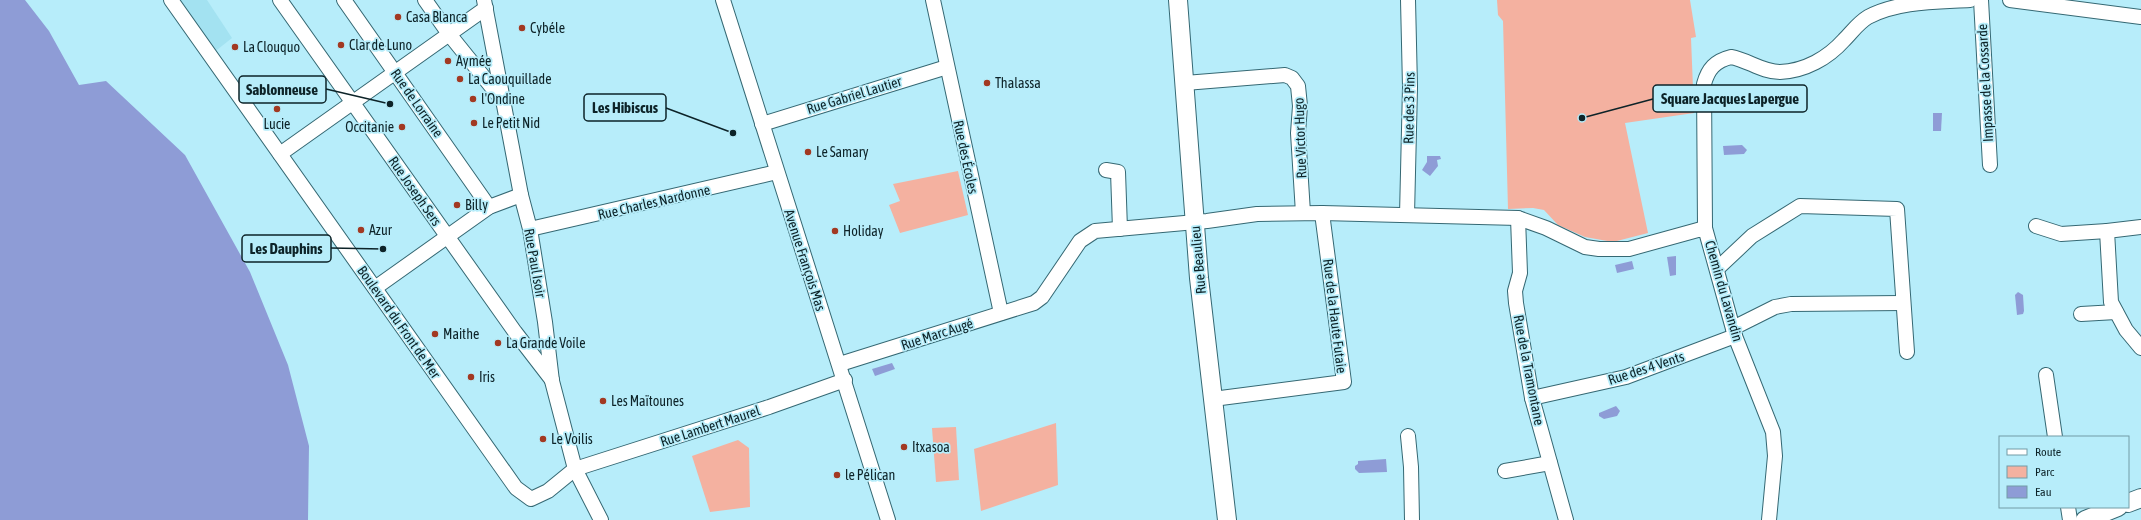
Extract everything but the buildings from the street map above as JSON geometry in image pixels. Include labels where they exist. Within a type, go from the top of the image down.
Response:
[{"type":"street","name":"Boulevard du Front de Mer","points":[[171,0],[516,488],[531,498],[548,490],[575,469]]},
{"type":"street","name":"Rue Joseph Sers","points":[[280,0],[447,237],[552,381]]},
{"type":"street","name":"Rue de Lorraine","points":[[344,0],[489,207]]},
{"type":"street","points":[[425,0],[449,34],[504,102]]},
{"type":"street","name":"Avenue François Mas","points":[[723,0],[777,172],[840,364],[888,520]]},
{"type":"street","name":"Rue des Écoles","points":[[933,0],[1001,313]]},
{"type":"street","name":"Rue Beaulieu","points":[[1178,0],[1199,278],[1226,520]]},
{"type":"street","name":"Rue des 3 Pins","points":[[1407,215],[1410,87],[1408,0]]},
{"type":"street","points":[[1705,228],[1704,84],[1709,68],[1720,61],[1731,57],[1774,72],[1799,68],[1811,64],[1834,51],[1856,26],[1870,16],[1900,6],[1970,0]]},
{"type":"street","name":"Impasse de la Cossarde","points":[[1981,0],[1990,165]]},
{"type":"street","points":[[2010,0],[2141,17]]},
{"type":"street","points":[[280,154],[449,34],[485,4]]},
{"type":"street","name":"Rue Paul Isoir","points":[[485,4],[521,195],[530,229],[545,322],[552,381],[575,469],[601,520]]},
{"type":"street","name":"Rue Gabriel Lautier","points":[[762,124],[947,67]]},
{"type":"street","name":"Rue Victor Hugo","points":[[1185,83],[1285,75],[1292,78],[1298,86],[1300,106],[1298,133],[1303,213]]},
{"type":"street","points":[[1106,170],[1118,172],[1120,229],[1195,222],[1257,214],[1322,213],[1518,218]]},
{"type":"street","name":"Rue Charles Nardonne","points":[[530,229],[690,194],[777,172]]},
{"type":"street","points":[[375,288],[489,207],[521,195]]},
{"type":"street","points":[[1718,269],[1752,236],[1800,206],[1897,209],[1907,352]]},
{"type":"street","name":"Rue de la Haute Futaie","points":[[1213,399],[1344,382],[1322,213]]},
{"type":"street","name":"Chemin du Lavandin","points":[[1518,218],[1546,228],[1585,247],[1599,249],[1629,248],[1705,228],[1718,269],[1734,332],[1773,432],[1775,456],[1769,520]]},
{"type":"street","name":"Rue de la Tramontane","points":[[1518,218],[1520,273],[1515,291],[1516,303],[1532,398],[1566,520]]},
{"type":"street","points":[[2036,226],[2061,234],[2141,227]]},
{"type":"street","name":"Rue Marc Augé","points":[[840,364],[1034,303],[1042,297],[1087,234],[1095,231],[1120,229]]},
{"type":"street","points":[[2107,231],[2109,292],[2116,312],[2126,330],[2141,348]]},
{"type":"street","name":"Rue des 4 Vents","points":[[1532,398],[1626,377],[1734,332],[1775,307],[1790,304],[1903,303]]},
{"type":"street","points":[[2081,314],[2116,312]]},
{"type":"street","points":[[2046,375],[2055,436]]},
{"type":"street","name":"Rue Lambert Maurel","points":[[575,469],[769,407],[845,380]]},
{"type":"street","points":[[1408,436],[1411,467],[1412,520]]},
{"type":"street","points":[[1505,472],[1550,463]]},
{"type":"street","points":[[2129,503],[2141,498]]},
{"type":"street","points":[[2068,508],[2070,520]]},
{"type":"street","points":[[2085,520],[2115,508]]},
{"type":"shaded area","points":[[175,0],[207,0],[232,38],[213,53]]},
{"type":"green space","points":[[1497,0],[1690,0],[1696,37],[1691,38],[1694,113],[1625,123],[1648,233],[1613,242],[1585,237],[1558,225],[1544,210],[1533,208],[1508,209],[1503,21],[1498,15]]},
{"type":"green space","points":[[958,171],[968,215],[900,233],[889,205],[900,201],[893,184]]},
{"type":"green space","points":[[1056,423],[1058,485],[981,511],[974,449]]},
{"type":"green space","points":[[956,427],[959,480],[936,482],[932,428]]},
{"type":"green space","points":[[738,440],[749,448],[750,507],[710,512],[692,456]]},
{"type":"water","points":[[0,0],[25,0],[49,31],[79,85],[106,81],[185,155],[250,272],[288,365],[309,446],[308,520],[0,520]]},
{"type":"water","points":[[1933,113],[1942,113],[1941,131],[1933,131]]},
{"type":"water","points":[[1742,145],[1747,150],[1744,154],[1724,155],[1723,146]]},
{"type":"water","points":[[1427,156],[1440,156],[1441,159],[1437,160],[1438,166],[1430,176],[1422,170],[1427,162]]},
{"type":"water","points":[[1676,256],[1676,275],[1670,276],[1667,257]]},
{"type":"water","points":[[1632,261],[1634,269],[1617,273],[1615,265]]},
{"type":"water","points":[[2018,292],[2023,295],[2024,311],[2023,314],[2017,315],[2015,295]]},
{"type":"water","points":[[892,363],[895,369],[875,376],[872,369]]},
{"type":"water","points":[[1616,406],[1620,411],[1617,416],[1604,419],[1599,416],[1599,413]]},
{"type":"water","points":[[1386,459],[1387,472],[1359,473],[1355,469],[1358,461]]},
{"type":"place","name":"Casa Blanca","points":[[398,17]]},
{"type":"place","name":"Cybéle","points":[[522,28]]},
{"type":"place","name":"Clar de Luno","points":[[341,45]]},
{"type":"place","name":"La Clouquo","points":[[235,47]]},
{"type":"place","name":"Aymée","points":[[448,61]]},
{"type":"place","name":"La Caouquillade","points":[[460,79]]},
{"type":"place","name":"Thalassa","points":[[987,83]]},
{"type":"place","name":"l'Ondine","points":[[473,99]]},
{"type":"place","name":"Sablonneuse","points":[[390,104]]},
{"type":"place","name":"Lucie","points":[[277,109]]},
{"type":"place","name":"Square Jacques Lapergue","points":[[1582,118]]},
{"type":"place","name":"Le Petit Nid","points":[[474,123]]},
{"type":"place","name":"Occitanie","points":[[402,127]]},
{"type":"place","name":"Les Hibiscus","points":[[733,133]]},
{"type":"place","name":"Le Samary","points":[[808,152]]},
{"type":"place","name":"Billy","points":[[457,205]]},
{"type":"place","name":"Azur","points":[[361,230]]},
{"type":"place","name":"Holiday","points":[[835,231]]},
{"type":"place","name":"Les Dauphins","points":[[383,249]]},
{"type":"place","name":"Maithe","points":[[435,334]]},
{"type":"place","name":"La Grande Voile","points":[[498,343]]},
{"type":"place","name":"Iris","points":[[471,377]]},
{"type":"place","name":"Les Maïtounes","points":[[603,401]]},
{"type":"place","name":"Le Voilis","points":[[543,439]]},
{"type":"place","name":"Itxasoa","points":[[904,447]]},
{"type":"place","name":"le Pélican","points":[[837,475]]}]
